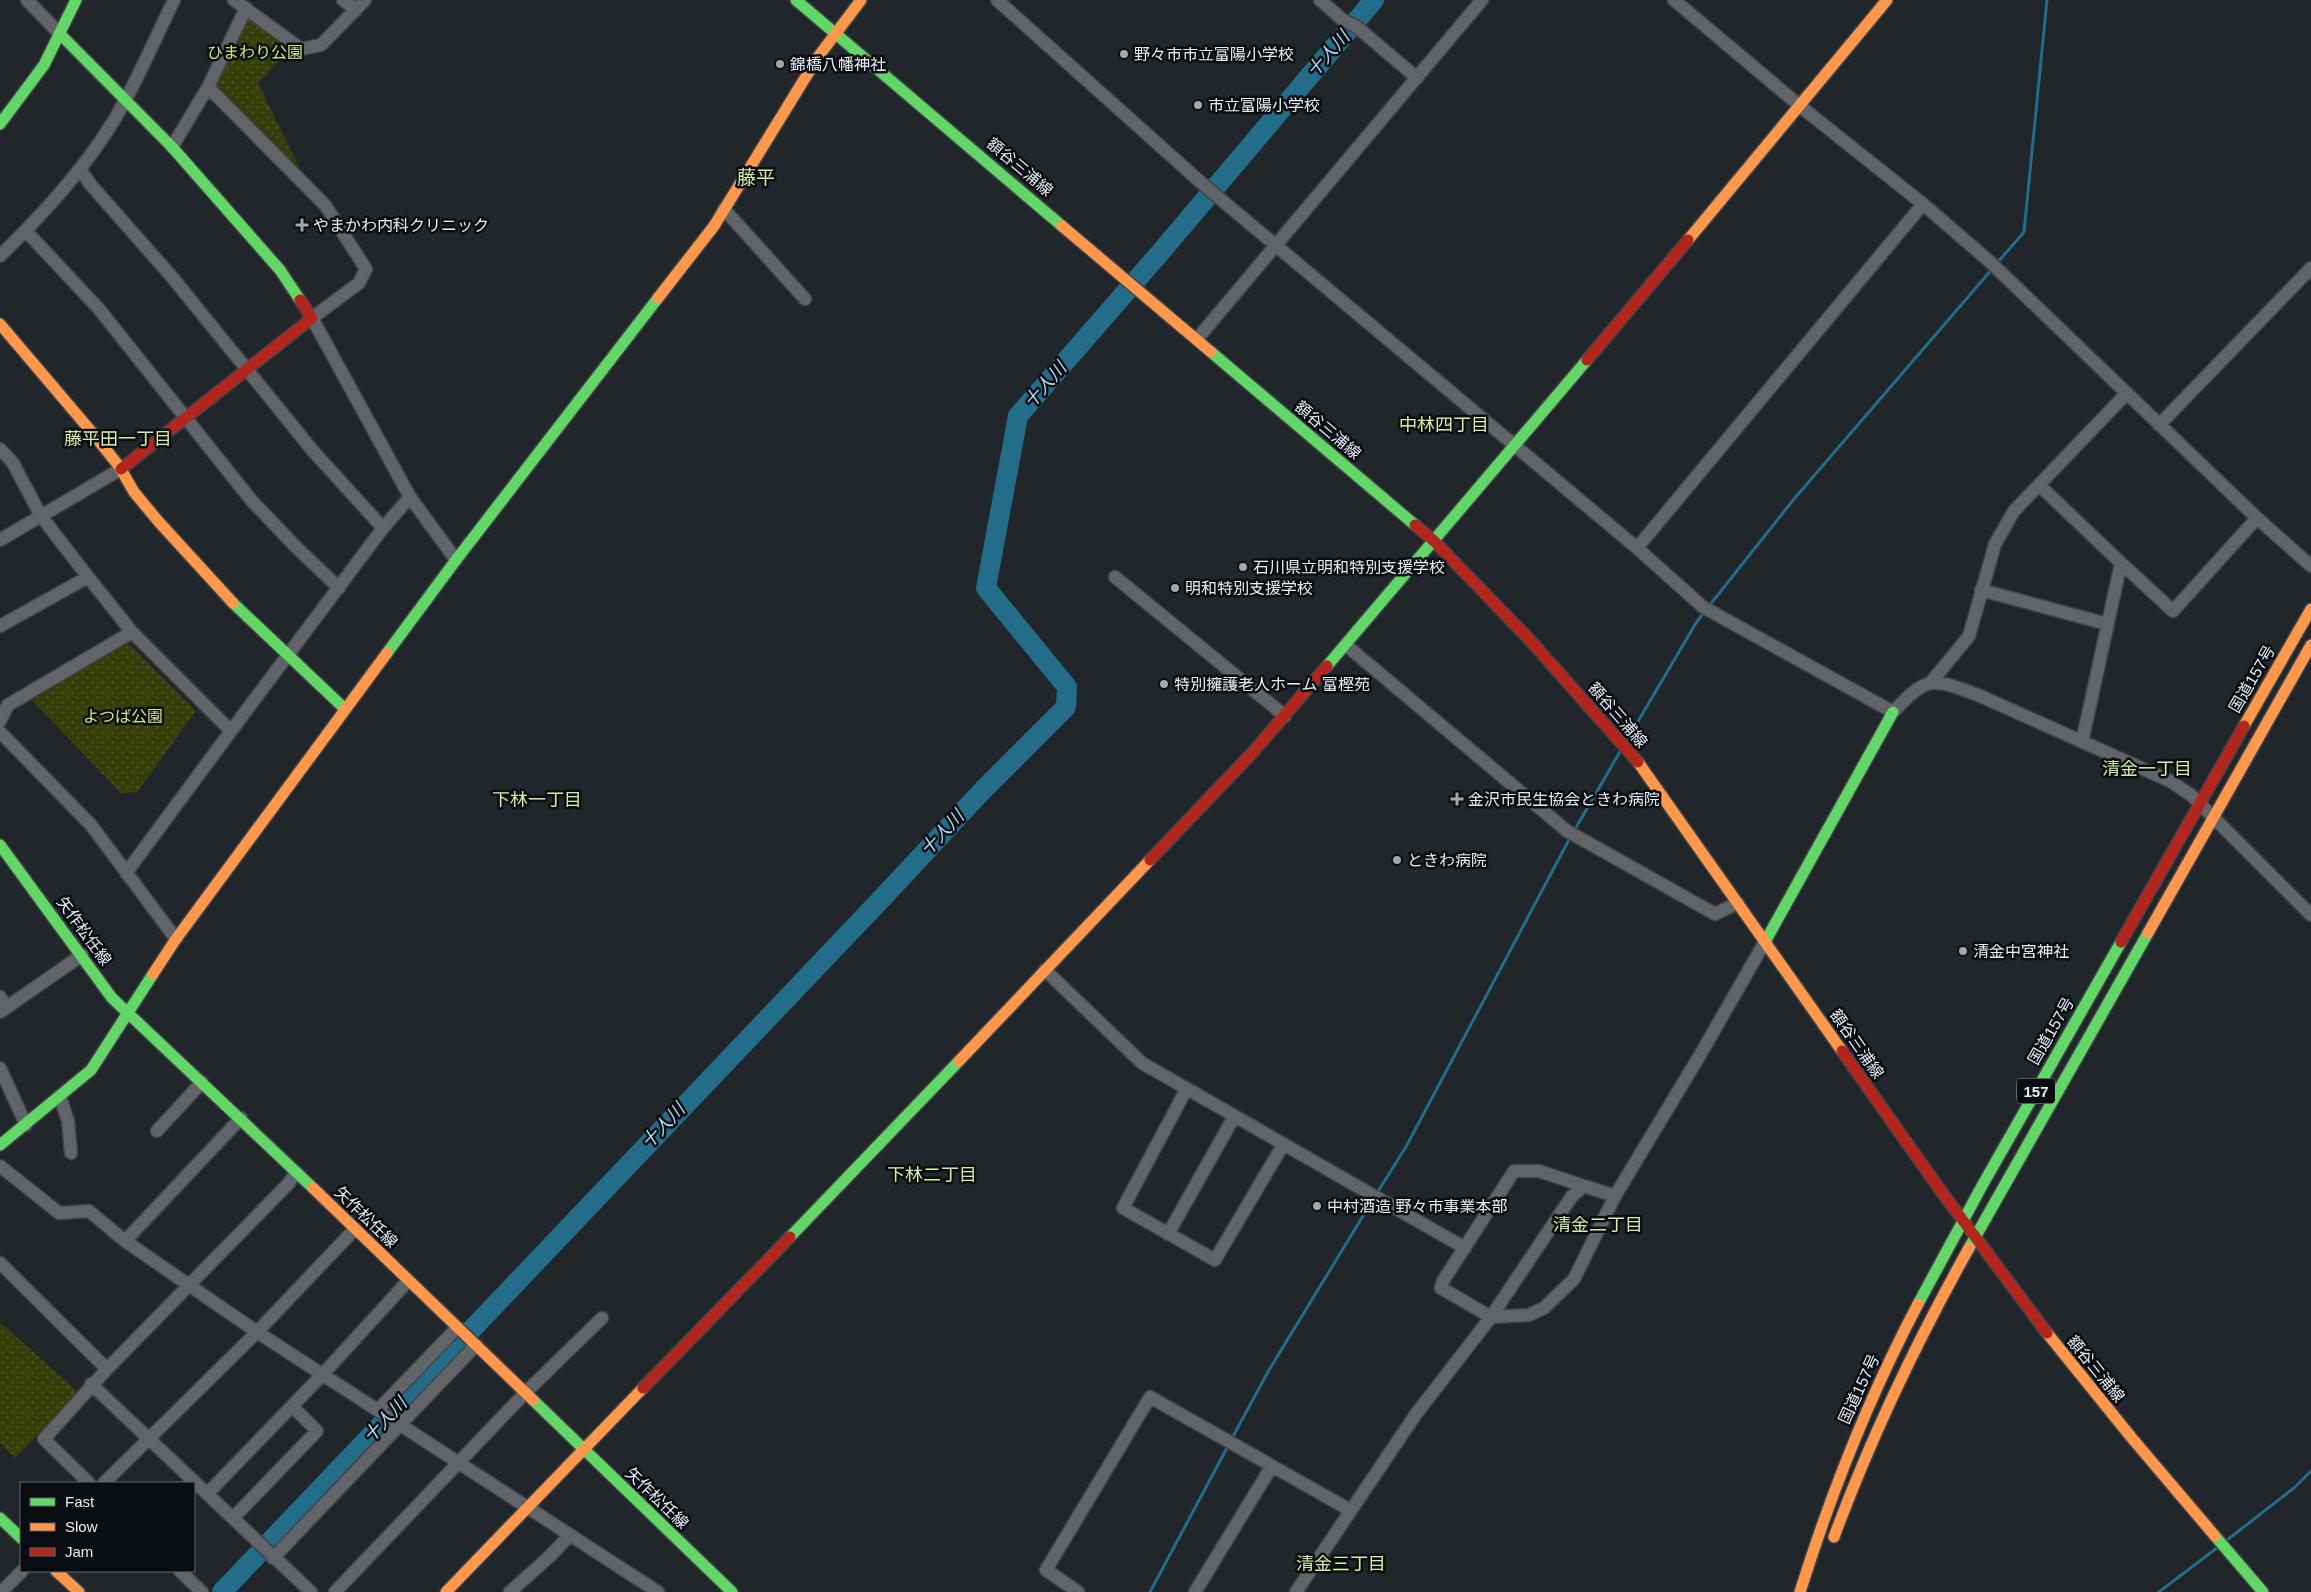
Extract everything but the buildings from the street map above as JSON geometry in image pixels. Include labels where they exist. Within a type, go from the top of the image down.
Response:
[{"type":"main road","points":[[0,124],[44,65],[76,0]]},
{"type":"main road","name":"額谷三浦線","points":[[796,0],[1434,541],[1528,638],[1631,752],[1766,940],[1941,1191],[1976,1234],[2059,1349],[2121,1427],[2263,1592]]},
{"type":"main road","points":[[0,1145],[60,1097],[90,1070],[176,939],[345,709],[456,560],[714,226],[835,33],[861,0]]},
{"type":"main road","points":[[446,1592],[1046,970],[1253,752],[1347,646],[1515,447],[1887,0]]},
{"type":"main road","points":[[60,34],[172,147],[280,270],[312,318],[121,469]]},
{"type":"main road","points":[[0,324],[55,385],[121,469],[133,490],[190,557],[286,657],[345,709]]},
{"type":"main road","name":"国道157号","points":[[1800,1592],[1836,1480],[1927,1285],[2311,610]]},
{"type":"main road","name":"国道157号","points":[[1830,1547],[1895,1388],[1976,1234],[2311,645]]},
{"type":"main road","points":[[1766,940],[1893,712]]},
{"type":"main road","name":"矢作松任線","points":[[0,845],[112,998],[241,1118],[732,1592]]},
{"type":"main road","points":[[0,1518],[20,1537]]},
{"type":"main road","points":[[57,1572],[79,1592]]},
{"type":"street","points":[[27,0],[60,34]]},
{"type":"street","points":[[0,256],[26,231],[80,169],[125,101],[174,0]]},
{"type":"street","points":[[234,0],[301,50],[321,44],[365,0]]},
{"type":"street","points":[[343,0],[356,10]]},
{"type":"street","points":[[997,0],[1206,187],[1637,548],[1708,610],[1893,712],[1912,692],[1932,681],[1969,636],[1974,624],[1995,544],[2014,510],[2126,394]]},
{"type":"street","points":[[1320,0],[1353,24],[1417,78]]},
{"type":"street","points":[[1196,339],[1482,0]]},
{"type":"street","points":[[1674,0],[1800,106],[1923,204],[1989,261],[2126,394],[2257,518],[2311,566]]},
{"type":"street","points":[[172,147],[208,87],[246,8]]},
{"type":"street","points":[[208,87],[325,205],[366,269],[359,283],[312,318],[410,497],[456,560]]},
{"type":"street","points":[[80,169],[90,184],[172,277],[313,451],[383,528]]},
{"type":"street","points":[[1637,548],[1923,204]]},
{"type":"street","points":[[724,209],[805,299]]},
{"type":"street","points":[[26,231],[99,309],[252,501],[296,548],[339,588]]},
{"type":"street","points":[[2159,425],[2311,268]]},
{"type":"street","points":[[0,450],[14,463],[41,516],[132,632],[230,731]]},
{"type":"street","points":[[0,540],[121,469]]},
{"type":"street","points":[[2039,485],[2173,611],[2257,518]]},
{"type":"street","points":[[126,874],[230,731],[383,528],[410,497]]},
{"type":"street","points":[[2082,742],[2121,563]]},
{"type":"street","points":[[0,626],[88,577]]},
{"type":"street","points":[[1115,577],[1285,716]]},
{"type":"street","points":[[1982,590],[2107,624]]},
{"type":"street","points":[[0,721],[8,705],[132,632]]},
{"type":"street","points":[[1347,646],[1573,834],[1715,914],[1738,903]]},
{"type":"street","points":[[1932,681],[1950,684],[1978,695],[2170,782],[2201,802],[2311,915]]},
{"type":"street","points":[[0,732],[91,826],[176,939]]},
{"type":"street","points":[[1615,1196],[1539,1172],[1514,1171],[1443,1281],[1441,1288],[1491,1317],[1528,1315],[1544,1308],[1574,1278],[1615,1196],[1700,1055],[1766,940]]},
{"type":"street","points":[[0,997],[4,1010],[82,955]]},
{"type":"street","points":[[1046,970],[1142,1063],[1186,1090],[1465,1248]]},
{"type":"street","points":[[0,1068],[26,1125]]},
{"type":"street","points":[[156,1131],[202,1082]]},
{"type":"street","points":[[1186,1090],[1123,1208],[1168,1234],[1215,1260],[1283,1145]]},
{"type":"street","points":[[60,1097],[68,1121],[71,1153]]},
{"type":"street","points":[[1168,1234],[1234,1117]]},
{"type":"street","points":[[125,1241],[241,1118]]},
{"type":"street","points":[[0,1166],[59,1213],[89,1211],[125,1241],[257,1332],[658,1592]]},
{"type":"street","points":[[88,1482],[44,1439],[91,1384],[289,1184],[296,1172]]},
{"type":"street","points":[[1296,1592],[1416,1414],[1491,1317],[1572,1196],[1584,1186]]},
{"type":"street","points":[[105,1482],[257,1332],[355,1230]]},
{"type":"street","points":[[0,1263],[107,1369]]},
{"type":"street","points":[[208,1493],[323,1374],[408,1281]]},
{"type":"street","points":[[335,1592],[526,1392],[602,1318]]},
{"type":"street","points":[[380,1411],[467,1336]]},
{"type":"street","points":[[266,1551],[397,1422],[467,1336]]},
{"type":"street","points":[[91,1384],[311,1592]]},
{"type":"street","points":[[1078,1592],[1046,1570],[1150,1397],[1350,1510]]},
{"type":"street","points":[[233,1518],[317,1431],[292,1406]]},
{"type":"street","points":[[1195,1592],[1272,1466]]},
{"type":"street","points":[[510,1592],[570,1535]]},
{"type":"street","points":[[2,1592],[21,1572]]},
{"type":"street","points":[[181,1572],[202,1592]]},
{"type":"green space","name":"ひまわり公園","points":[[248,17],[289,50],[258,83],[306,181],[213,86]]},
{"type":"green space","name":"よつば公園","points":[[128,643],[196,711],[137,792],[121,793],[32,700]]},
{"type":"green space","points":[[0,1322],[79,1393],[15,1458],[0,1443]]},
{"type":"waterway","name":"十人川","points":[[222,1592],[983,790],[1066,707],[1067,687],[986,588],[1018,416],[1159,254],[1374,0]]},
{"type":"waterway","points":[[1997,263],[2024,232],[2047,0]]},
{"type":"waterway","points":[[1709,606],[1794,499],[1993,268]]},
{"type":"waterway","points":[[1627,740],[1705,611]]},
{"type":"waterway","points":[[1574,831],[1621,750]]},
{"type":"waterway","points":[[1377,1193],[1407,1145],[1571,836]]},
{"type":"waterway","points":[[1231,1440],[1269,1370],[1374,1198]]},
{"type":"waterway","points":[[1150,1592],[1228,1446]]},
{"type":"waterway","points":[[2227,1540],[2294,1488],[2311,1471]]},
{"type":"waterway","points":[[2159,1592],[2218,1547]]},
{"type":"traffic: fast","points":[[0,124],[44,65],[76,0]]},
{"type":"traffic: fast","points":[[796,0],[1062,226]]},
{"type":"traffic: fast","points":[[60,34],[172,147],[280,270],[300,300]]},
{"type":"traffic: fast","points":[[387,653],[456,560],[658,298]]},
{"type":"traffic: fast","points":[[1211,352],[1415,525]]},
{"type":"traffic: fast","points":[[1327,666],[1587,360]]},
{"type":"traffic: fast","points":[[233,603],[345,709]]},
{"type":"traffic: fast","points":[[1766,940],[1893,712]]},
{"type":"traffic: fast","points":[[0,845],[112,998],[313,1188]]},
{"type":"traffic: fast","points":[[1969,1248],[2148,933]]},
{"type":"traffic: fast","points":[[1918,1304],[1983,1184],[2121,942]]},
{"type":"traffic: fast","points":[[0,1145],[91,1070],[153,974]]},
{"type":"traffic: fast","points":[[790,1237],[959,1061]]},
{"type":"traffic: fast","points":[[533,1400],[732,1592]]},
{"type":"traffic: fast","points":[[0,1518],[20,1537]]},
{"type":"traffic: fast","points":[[2215,1536],[2263,1592]]},
{"type":"traffic: slow","points":[[658,298],[714,226],[818,57],[861,0]]},
{"type":"traffic: slow","points":[[1688,240],[1887,0]]},
{"type":"traffic: slow","points":[[1062,226],[1211,352]]},
{"type":"traffic: slow","points":[[0,324],[119,466],[134,492],[158,521],[233,603]]},
{"type":"traffic: slow","points":[[2244,726],[2311,609]]},
{"type":"traffic: slow","points":[[2148,933],[2311,645]]},
{"type":"traffic: slow","points":[[153,974],[176,939],[387,653]]},
{"type":"traffic: slow","points":[[1638,762],[1842,1051]]},
{"type":"traffic: slow","points":[[959,1061],[1150,860]]},
{"type":"traffic: slow","points":[[313,1188],[533,1400]]},
{"type":"traffic: slow","points":[[1834,1537],[1879,1426],[1931,1318],[1969,1248]]},
{"type":"traffic: slow","points":[[1800,1592],[1852,1446],[1883,1374],[1918,1304]]},
{"type":"traffic: slow","points":[[2047,1333],[2131,1437],[2215,1536]]},
{"type":"traffic: slow","points":[[446,1592],[643,1388]]},
{"type":"traffic: slow","points":[[57,1572],[79,1592]]},
{"type":"traffic: jam","points":[[1587,360],[1688,240]]},
{"type":"traffic: jam","points":[[121,469],[312,318],[300,300]]},
{"type":"traffic: jam","points":[[1415,525],[1434,541],[1528,638],[1638,762]]},
{"type":"traffic: jam","points":[[1150,860],[1253,752],[1327,666]]},
{"type":"traffic: jam","points":[[2121,942],[2244,726]]},
{"type":"traffic: jam","points":[[1842,1051],[1941,1191],[2047,1333]]},
{"type":"traffic: jam","points":[[643,1388],[790,1237]]},
{"type":"place","name":"野々市市立富陽小学校","points":[[1124,54]]},
{"type":"place","name":"錦橋八幡神社","points":[[780,64]]},
{"type":"place","name":"市立富陽小学校","points":[[1198,105]]},
{"type":"place","name":"やまかわ内科クリニック","points":[[302,225]]},
{"type":"place","name":"石川県立明和特別支援学校","points":[[1243,567]]},
{"type":"place","name":"明和特別支援学校","points":[[1175,588]]},
{"type":"place","name":"特別擁護老人ホーム 富樫苑","points":[[1164,684]]},
{"type":"place","name":"金沢市民生協会ときわ病院","points":[[1457,799]]},
{"type":"place","name":"ときわ病院","points":[[1397,860]]},
{"type":"place","name":"清金中宮神社","points":[[1963,951]]},
{"type":"place","name":"中村酒造 野々市事業本部","points":[[1317,1206]]},
{"type":"district","name":"藤平","points":[[756,177]]},
{"type":"district","name":"中林四丁目","points":[[1444,425]]},
{"type":"district","name":"藤平田一丁目","points":[[118,439]]},
{"type":"district","name":"清金一丁目","points":[[2147,769]]},
{"type":"district","name":"下林一丁目","points":[[537,800]]},
{"type":"district","name":"下林二丁目","points":[[932,1175]]},
{"type":"district","name":"清金二丁目","points":[[1598,1225]]},
{"type":"district","name":"清金三丁目","points":[[1341,1564]]}]
